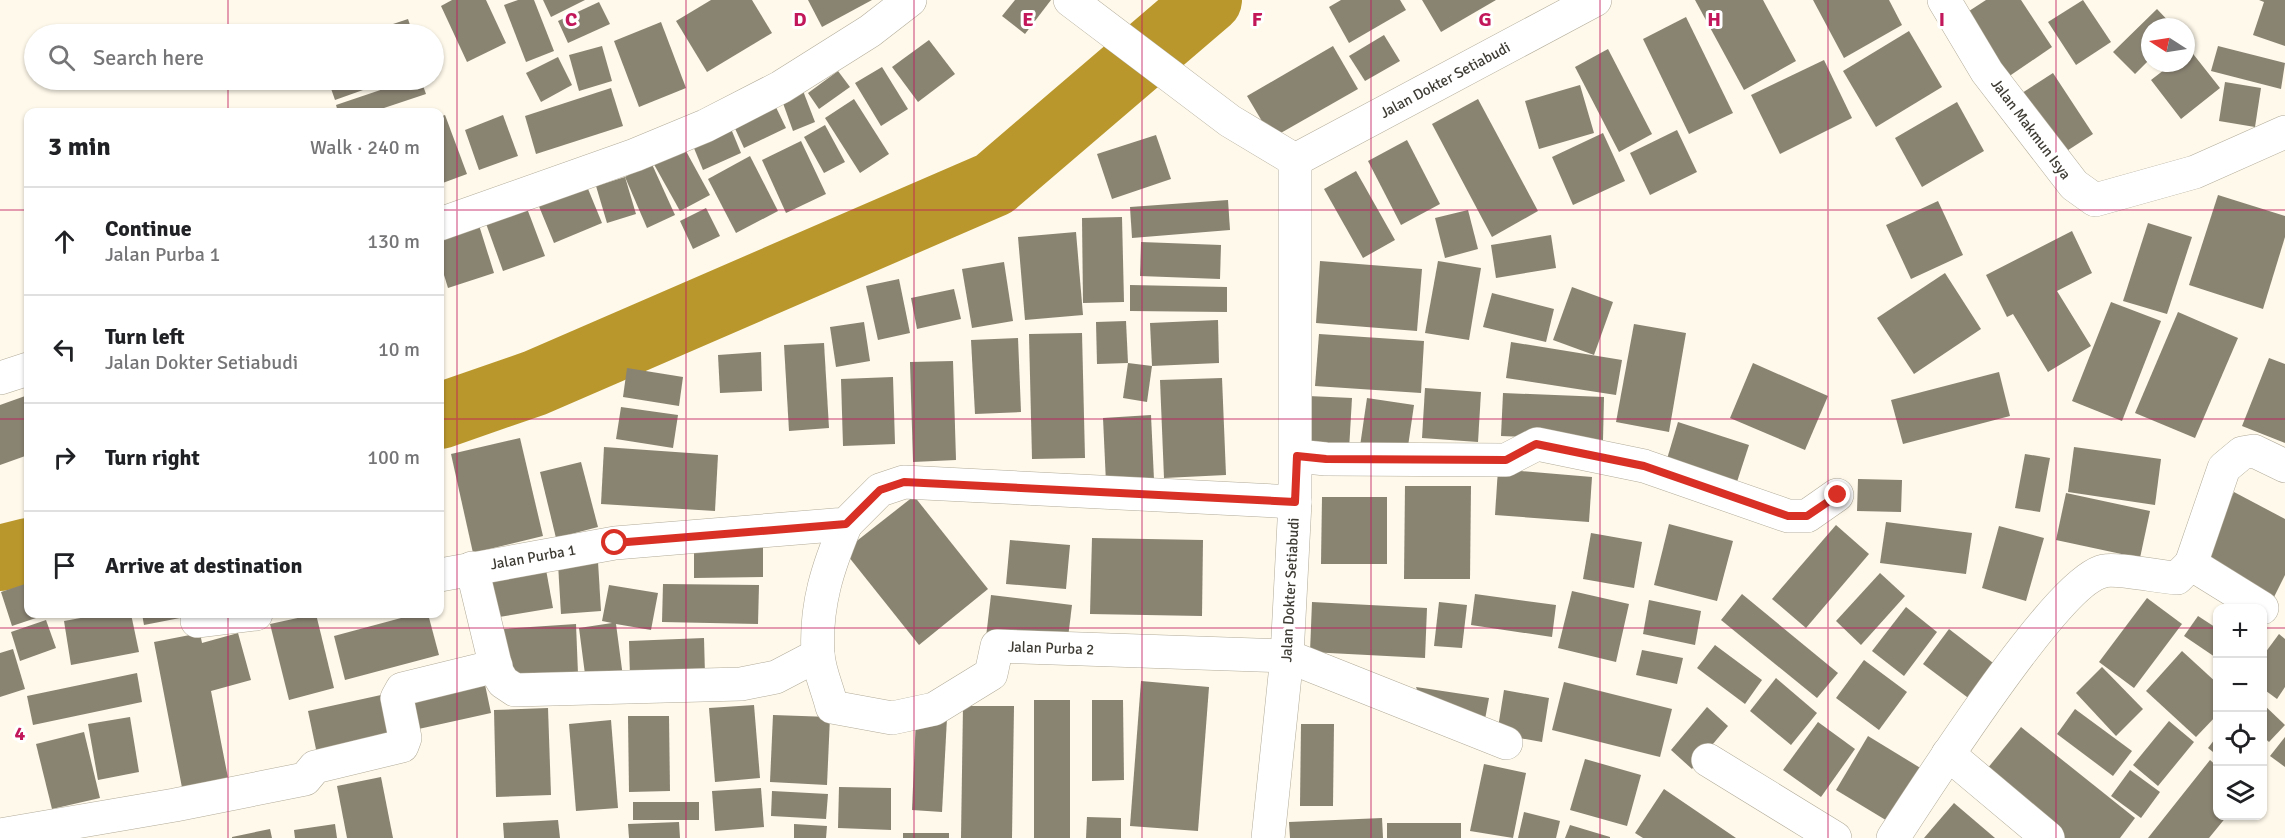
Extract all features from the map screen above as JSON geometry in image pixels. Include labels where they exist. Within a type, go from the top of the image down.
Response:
[{"type":"street","points":[[444,223],[635,155],[705,126],[782,87],[870,31],[910,0]]},
{"type":"street","points":[[1070,0],[1230,121],[1295,160]]},
{"type":"street","name":"Jalan Dokter Setiabudi","points":[[1268,838],[1287,656],[1297,456],[1295,160],[1595,0]]},
{"type":"street","name":"Jalan Makmun Isya","points":[[1944,0],[2002,91],[2074,185],[2096,200],[2195,172],[2285,132]]},
{"type":"street","points":[[0,378],[24,370]]},
{"type":"street","points":[[1297,456],[1326,459],[1506,460],[1536,444],[1644,466],[1788,516],[1807,516],[1838,495]]},
{"type":"street","points":[[1893,838],[1948,754],[2021,652],[2079,583],[2104,570],[2176,578],[2192,564],[2224,468],[2242,453],[2254,450],[2285,466]]},
{"type":"street","points":[[471,568],[496,666],[503,682],[522,690],[741,684],[776,677],[818,655],[824,582],[846,524],[880,490],[904,482],[1295,502]]},
{"type":"street","name":"Jalan Purba 1","points":[[444,574],[615,543],[846,524]]},
{"type":"street","points":[[2192,564],[2254,604]]},
{"type":"street","points":[[2267,612],[2285,623]]},
{"type":"street","points":[[197,621],[222,618]]},
{"type":"street","name":"Jalan Purba 2","points":[[818,655],[832,707],[892,718],[934,709],[991,674],[997,646],[1287,656]]},
{"type":"street","points":[[1287,656],[1506,743]]},
{"type":"street","points":[[0,835],[175,805],[305,779],[315,766],[402,746],[405,738],[397,698],[402,689],[496,666]]},
{"type":"street","points":[[1948,754],[2048,838]]},
{"type":"street","points":[[1708,760],[1835,838]]},
{"type":"building","points":[[452,0],[486,0],[506,43],[467,62],[441,6]]},
{"type":"building","points":[[518,0],[534,0],[554,51],[526,62],[504,5]]},
{"type":"building","points":[[543,0],[585,0],[551,17]]},
{"type":"building","points":[[711,0],[752,0],[772,33],[707,72],[676,21]]},
{"type":"building","points":[[808,0],[872,0],[822,27]]},
{"type":"building","points":[[1015,0],[1051,0],[1025,34],[1002,16]]},
{"type":"building","points":[[1341,0],[1400,0],[1406,10],[1349,43],[1329,7]]},
{"type":"building","points":[[1422,0],[1496,0],[1441,32]]},
{"type":"building","points":[[1695,0],[1763,0],[1796,61],[1744,90]]},
{"type":"building","points":[[1813,0],[1889,0],[1902,25],[1844,58]]},
{"type":"building","points":[[1986,0],[2021,0],[2052,47],[2008,77],[1966,13]]},
{"type":"building","points":[[2083,0],[2111,42],[2076,65],[2048,22]]},
{"type":"building","points":[[2259,0],[2285,0],[2285,46],[2253,35],[2264,2]]},
{"type":"building","points":[[599,2],[610,24],[568,43],[558,21]]},
{"type":"building","points":[[2157,9],[2166,18],[2148,18]]},
{"type":"building","points":[[1686,17],[1733,113],[1689,134],[1643,39]]},
{"type":"building","points":[[408,19],[410,24],[393,24]]},
{"type":"building","points":[[661,22],[686,88],[639,107],[614,41]]},
{"type":"building","points":[[2141,25],[2141,68],[2135,74],[2113,52]]},
{"type":"building","points":[[1909,31],[1942,87],[1876,127],[1843,71]]},
{"type":"building","points":[[1384,35],[1400,61],[1365,81],[1349,56]]},
{"type":"building","points":[[929,40],[955,74],[918,102],[892,67]]},
{"type":"building","points":[[602,46],[612,81],[579,91],[569,55]]},
{"type":"building","points":[[1333,46],[1358,89],[1272,138],[1247,96]]},
{"type":"building","points":[[2218,46],[2285,63],[2281,89],[2211,71]]},
{"type":"building","points":[[1608,49],[1652,134],[1619,152],[1575,67]]},
{"type":"building","points":[[2195,56],[2220,88],[2181,119],[2151,80],[2161,72],[2195,72]]},
{"type":"building","points":[[558,57],[572,85],[541,102],[526,73]]},
{"type":"building","points":[[1824,60],[1852,118],[1780,154],[1751,95]]},
{"type":"building","points":[[882,67],[908,109],[881,126],[855,83]]},
{"type":"building","points":[[838,71],[850,87],[819,109],[808,93]]},
{"type":"building","points":[[2053,73],[2093,134],[2059,156],[2019,95]]},
{"type":"building","points":[[2225,82],[2261,88],[2255,127],[2219,121]]},
{"type":"building","points":[[800,83],[815,122],[793,131],[779,92]]},
{"type":"building","points":[[1580,85],[1594,133],[1539,149],[1525,101]]},
{"type":"building","points":[[611,88],[623,126],[536,154],[525,116]]},
{"type":"building","points":[[332,90],[363,90],[335,100]]},
{"type":"building","points":[[380,90],[425,90],[426,94],[384,108],[337,108],[336,105]]},
{"type":"building","points":[[854,99],[889,154],[860,173],[825,118]]},
{"type":"building","points":[[1478,99],[1538,211],[1492,237],[1432,124]]},
{"type":"building","points":[[773,101],[786,128],[744,148],[732,122]]},
{"type":"building","points":[[1957,102],[1984,151],[1922,187],[1895,138]]},
{"type":"building","points":[[444,115],[467,174],[444,183]]},
{"type":"building","points":[[503,115],[518,156],[479,170],[465,130]]},
{"type":"building","points":[[727,119],[741,153],[703,170],[689,136]]},
{"type":"building","points":[[825,125],[845,162],[824,173],[804,137]]},
{"type":"building","points":[[1677,130],[1697,172],[1650,195],[1630,153]]},
{"type":"building","points":[[1603,133],[1625,181],[1573,205],[1552,157]]},
{"type":"building","points":[[1156,135],[1171,179],[1112,199],[1097,154]]},
{"type":"building","points":[[1407,140],[1440,204],[1401,225],[1368,161]]},
{"type":"building","points":[[801,141],[826,194],[786,213],[762,160]]},
{"type":"building","points":[[681,142],[710,195],[680,211],[651,159]]},
{"type":"building","points":[[750,156],[778,211],[736,233],[708,179]]},
{"type":"building","points":[[651,162],[675,215],[647,228],[625,177]]},
{"type":"building","points":[[1356,171],[1395,240],[1363,258],[1324,189]]},
{"type":"building","points":[[625,177],[636,214],[607,223],[596,186]]},
{"type":"building","points":[[586,184],[602,223],[554,243],[538,204]]},
{"type":"building","points":[[2218,195],[2285,216],[2285,237],[2263,309],[2189,285]]},
{"type":"building","points":[[1228,200],[1230,230],[1132,238],[1130,207]]},
{"type":"building","points":[[1938,201],[1963,255],[1911,279],[1886,225]]},
{"type":"building","points":[[525,203],[545,256],[503,271],[484,218]]},
{"type":"building","points":[[706,208],[720,236],[693,249],[680,221]]},
{"type":"building","points":[[1468,210],[1478,249],[1445,258],[1435,218]]},
{"type":"building","points":[[1122,217],[1124,302],[1083,303],[1082,218]]},
{"type":"building","points":[[478,222],[494,273],[448,288],[444,275],[444,235]]},
{"type":"building","points":[[2148,223],[2192,237],[2167,314],[2123,301]]},
{"type":"building","points":[[2072,231],[2092,273],[2057,291],[2091,346],[2048,372],[2013,314],[2007,317],[1986,275]]},
{"type":"building","points":[[1076,232],[1083,315],[1025,320],[1018,237]]},
{"type":"building","points":[[1551,235],[1556,268],[1496,278],[1491,245]]},
{"type":"building","points":[[1141,242],[1221,245],[1220,279],[1140,276]]},
{"type":"building","points":[[1320,261],[1422,269],[1417,331],[1316,323]]},
{"type":"building","points":[[1438,261],[1481,268],[1469,340],[1425,333]]},
{"type":"building","points":[[1004,262],[1013,321],[972,328],[962,269]]},
{"type":"building","points":[[1945,273],[1981,329],[1914,374],[1877,318]]},
{"type":"building","points":[[899,279],[910,333],[878,340],[866,286]]},
{"type":"building","points":[[1130,285],[1227,287],[1227,312],[1130,311]]},
{"type":"building","points":[[1572,287],[1613,302],[1594,355],[1553,340]]},
{"type":"building","points":[[954,289],[961,319],[917,329],[911,298]]},
{"type":"building","points":[[1492,293],[1554,309],[1546,342],[1483,327]]},
{"type":"building","points":[[2111,302],[2161,321],[2122,421],[2072,401]]},
{"type":"building","points":[[2178,312],[2238,338],[2195,438],[2135,413]]},
{"type":"building","points":[[1218,320],[1219,363],[1152,366],[1150,323]]},
{"type":"building","points":[[1126,321],[1128,363],[1097,364],[1096,322]]},
{"type":"building","points":[[864,322],[870,361],[836,367],[830,327]]},
{"type":"building","points":[[1634,324],[1686,333],[1669,432],[1616,422]]},
{"type":"building","points":[[1082,333],[1085,458],[1032,459],[1029,334]]},
{"type":"building","points":[[1319,334],[1424,341],[1421,393],[1315,386]]},
{"type":"building","points":[[1018,338],[1021,412],[975,414],[971,340]]},
{"type":"building","points":[[1511,342],[1622,360],[1616,395],[1506,378]]},
{"type":"building","points":[[824,343],[829,428],[789,431],[784,345]]},
{"type":"building","points":[[761,352],[762,391],[720,393],[718,355]]},
{"type":"building","points":[[2269,358],[2285,364],[2285,443],[2242,426]]},
{"type":"building","points":[[953,361],[956,460],[913,462],[910,362]]},
{"type":"building","points":[[1128,363],[1152,366],[1147,402],[1123,398]]},
{"type":"building","points":[[1753,363],[1828,396],[1805,450],[1730,418]]},
{"type":"building","points":[[627,368],[683,377],[679,406],[623,397]]},
{"type":"building","points":[[1999,372],[2010,416],[1903,444],[1891,400]]},
{"type":"building","points":[[893,377],[895,444],[843,446],[841,379]]},
{"type":"building","points":[[1222,378],[1226,475],[1164,478],[1160,380]]},
{"type":"building","points":[[1425,388],[1481,392],[1478,442],[1422,438]]},
{"type":"building","points":[[1503,393],[1604,397],[1603,440],[1501,436]]},
{"type":"building","points":[[24,396],[24,456],[0,465],[0,405]]},
{"type":"building","points":[[1308,396],[1352,398],[1349,450],[1305,448]]},
{"type":"building","points":[[1367,398],[1414,405],[1406,460],[1359,453]]},
{"type":"building","points":[[621,407],[678,415],[673,448],[616,439]]},
{"type":"building","points":[[1151,415],[1154,480],[1106,483],[1103,418]]},
{"type":"building","points":[[1678,422],[1749,445],[1734,491],[1664,469]]},
{"type":"building","points":[[520,438],[543,536],[473,553],[451,454]]},
{"type":"building","points":[[604,447],[718,455],[715,511],[601,504]]},
{"type":"building","points":[[2074,447],[2161,459],[2155,505],[2068,492]]},
{"type":"building","points":[[2025,454],[2050,458],[2040,512],[2015,508]]},
{"type":"building","points":[[581,462],[598,527],[556,538],[540,472]]},
{"type":"building","points":[[1498,469],[1592,477],[1589,522],[1495,515]]},
{"type":"building","points":[[1858,479],[1902,480],[1901,512],[1857,511]]},
{"type":"building","points":[[1405,486],[1471,486],[1470,579],[1404,579]]},
{"type":"building","points":[[2234,492],[2285,519],[2285,575],[2271,603],[2197,565]]},
{"type":"building","points":[[2066,493],[2150,511],[2140,558],[2056,540]]},
{"type":"building","points":[[914,496],[988,589],[919,645],[844,551]]},
{"type":"building","points":[[1322,497],[1387,497],[1387,564],[1321,564]]},
{"type":"building","points":[[1886,522],[1972,533],[1966,574],[1880,563]]},
{"type":"building","points":[[1669,524],[1733,541],[1717,601],[1654,585]]},
{"type":"building","points":[[1836,525],[1869,554],[1806,628],[1772,599]]},
{"type":"building","points":[[1999,526],[2044,538],[2026,601],[1982,588]]},
{"type":"building","points":[[1591,533],[1642,542],[1634,588],[1583,579]]},
{"type":"building","points":[[1092,538],[1203,540],[1202,616],[1090,614]]},
{"type":"building","points":[[1010,540],[1070,545],[1066,589],[1006,584]]},
{"type":"building","points":[[763,544],[763,577],[694,578],[694,545]]},
{"type":"building","points":[[598,562],[601,611],[561,614],[558,564]]},
{"type":"building","points":[[545,564],[553,608],[493,618],[486,574]]},
{"type":"building","points":[[1880,573],[1905,596],[1861,645],[1836,621]]},
{"type":"building","points":[[24,584],[24,618],[36,618],[12,626],[1,592]]},
{"type":"building","points":[[663,584],[759,585],[758,624],[662,622]]},
{"type":"building","points":[[609,585],[658,593],[651,630],[616,624],[623,677],[586,682],[579,628],[612,623],[602,621]]},
{"type":"building","points":[[1572,591],[1629,604],[1616,662],[1558,648]]},
{"type":"building","points":[[1475,594],[1556,605],[1552,637],[1471,625]]},
{"type":"building","points":[[1742,594],[1838,673],[1817,698],[1721,620]]},
{"type":"building","points":[[991,595],[1072,605],[1067,646],[986,637]]},
{"type":"building","points":[[2147,598],[2182,624],[2134,688],[2099,662]]},
{"type":"building","points":[[1649,600],[1701,611],[1695,645],[1643,634]]},
{"type":"building","points":[[1312,602],[1427,608],[1425,658],[1310,652]]},
{"type":"building","points":[[1439,602],[1467,605],[1462,648],[1434,646]]},
{"type":"building","points":[[1906,607],[1937,632],[1904,676],[1872,651]]},
{"type":"building","points":[[2198,616],[2213,626],[2213,656],[2184,636]]},
{"type":"building","points":[[81,618],[132,618],[139,652],[71,665],[64,621]]},
{"type":"building","points":[[143,618],[180,618],[144,625]]},
{"type":"building","points":[[298,618],[317,618],[334,688],[289,700],[270,624]]},
{"type":"building","points":[[401,618],[429,618],[439,655],[345,680],[334,636]]},
{"type":"building","points":[[46,620],[56,648],[20,661],[11,632]]},
{"type":"building","points":[[576,624],[578,674],[504,678],[501,629]]},
{"type":"building","points":[[1949,629],[1997,666],[1971,700],[1923,664]]},
{"type":"building","points":[[200,633],[202,643],[238,633],[251,680],[211,691],[230,788],[184,798],[154,642]]},
{"type":"building","points":[[2279,634],[2285,639],[2285,687],[2277,699],[2267,692],[2267,650]]},
{"type":"building","points":[[704,638],[705,675],[630,677],[629,641]]},
{"type":"building","points":[[1715,645],[1762,680],[1745,704],[1697,668]]},
{"type":"building","points":[[13,649],[25,689],[0,697],[0,653]]},
{"type":"building","points":[[1642,650],[1683,658],[1677,684],[1636,675]]},
{"type":"building","points":[[2182,651],[2213,679],[2213,719],[2196,737],[2146,691]]},
{"type":"building","points":[[1864,660],[1907,692],[1879,730],[1836,698]]},
{"type":"building","points":[[2102,667],[2143,709],[2116,736],[2076,693]]},
{"type":"building","points":[[137,673],[142,702],[33,725],[27,696]]},
{"type":"building","points":[[1776,678],[1817,713],[1791,745],[1750,711]]},
{"type":"building","points":[[484,680],[491,713],[414,730],[407,697]]},
{"type":"building","points":[[1141,681],[1209,687],[1198,831],[1130,826]]},
{"type":"building","points":[[1564,682],[1672,709],[1660,757],[1552,730]]},
{"type":"building","points":[[1416,687],[1489,698],[1483,730],[1422,703]]},
{"type":"building","points":[[1504,690],[1549,698],[1542,742],[1497,734]]},
{"type":"building","points":[[381,695],[390,738],[317,754],[308,711]]},
{"type":"building","points":[[1034,700],[1070,700],[1070,838],[1034,838]]},
{"type":"building","points":[[1092,700],[1123,700],[1124,780],[1092,781]]},
{"type":"building","points":[[754,705],[760,778],[715,782],[709,708]]},
{"type":"building","points":[[963,706],[1014,706],[1012,838],[961,838]]},
{"type":"building","points":[[1707,707],[1728,726],[1692,769],[1671,750]]},
{"type":"building","points":[[548,708],[551,795],[496,797],[494,710]]},
{"type":"building","points":[[2267,708],[2285,725],[2269,742],[2267,740]]},
{"type":"building","points":[[2075,709],[2132,751],[2113,776],[2057,734]]},
{"type":"building","points":[[773,715],[830,717],[827,785],[770,782]]},
{"type":"building","points":[[628,716],[669,716],[670,791],[629,792]]},
{"type":"building","points":[[130,717],[139,772],[98,780],[88,724]]},
{"type":"building","points":[[916,717],[947,718],[942,812],[912,810]]},
{"type":"building","points":[[611,720],[618,808],[576,811],[569,724]]},
{"type":"building","points":[[2169,721],[2194,742],[2158,786],[2133,765]]},
{"type":"building","points":[[1818,722],[1855,749],[1821,797],[1783,770]]},
{"type":"building","points":[[1301,724],[1334,724],[1333,806],[1300,806]]},
{"type":"building","points":[[2021,727],[2135,818],[2120,838],[2063,838],[1983,774]]},
{"type":"building","points":[[84,732],[100,798],[52,809],[36,744]]},
{"type":"building","points":[[1868,736],[1927,772],[1894,825],[1836,790]]},
{"type":"building","points":[[2285,737],[2285,767],[2270,756]]},
{"type":"building","points":[[2213,742],[2213,752],[2208,748]]},
{"type":"building","points":[[1585,759],[1641,775],[1627,826],[1570,810]]},
{"type":"building","points":[[2210,760],[2213,763],[2213,820],[2224,820],[2209,838],[2148,838]]},
{"type":"building","points":[[1484,764],[1526,773],[1513,838],[1470,831]]},
{"type":"building","points":[[2130,770],[2160,792],[2141,818],[2111,796]]},
{"type":"building","points":[[381,777],[393,838],[347,838],[337,786]]},
{"type":"building","points":[[839,787],[891,788],[891,830],[838,828]]},
{"type":"building","points":[[761,788],[764,827],[715,831],[712,791]]},
{"type":"building","points":[[1664,789],[1736,838],[1643,838],[1635,833]]},
{"type":"building","points":[[772,791],[828,794],[826,819],[771,816]]},
{"type":"building","points":[[633,802],[699,802],[699,820],[633,820]]},
{"type":"building","points":[[1954,803],[1995,838],[1924,838]]},
{"type":"building","points":[[1524,812],[1560,821],[1556,838],[1518,838]]},
{"type":"building","points":[[1087,817],[1121,818],[1121,838],[1086,838]]},
{"type":"building","points":[[1382,818],[1383,838],[1290,838],[1289,822]]},
{"type":"building","points":[[558,820],[560,838],[504,838],[503,823]]},
{"type":"building","points":[[679,822],[680,838],[629,838],[628,824]]},
{"type":"building","points":[[1387,823],[1461,823],[1461,838],[1387,838]]},
{"type":"building","points":[[335,824],[337,838],[295,838],[294,830]]},
{"type":"building","points":[[794,824],[827,826],[826,838],[794,838]]},
{"type":"building","points":[[1570,825],[1610,837],[1610,838],[1565,838]]},
{"type":"building","points":[[270,829],[272,838],[232,838],[232,837]]},
{"type":"building","points":[[903,833],[949,833],[949,838],[903,838]]},
{"type":"waterway","points":[[444,415],[535,383],[994,184],[1209,0]]},
{"type":"waterway","points":[[0,558],[24,552]]},
{"type":"route","points":[[615,543],[846,524],[880,490],[904,482],[1295,502],[1297,456],[1326,459],[1506,460],[1536,444],[1644,466],[1788,516],[1807,516],[1838,495]]}]
